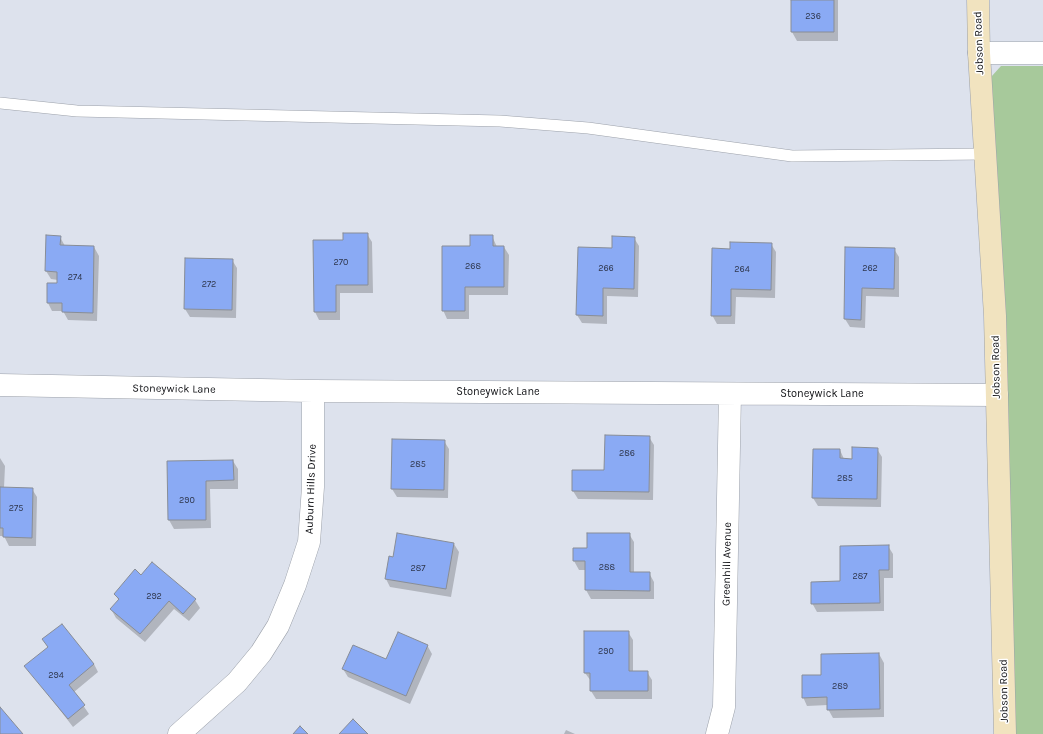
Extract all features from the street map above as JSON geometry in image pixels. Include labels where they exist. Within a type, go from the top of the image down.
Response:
[{"type":"street","name":"Jobson Road","points":[[978,0],[979,54],[995,316],[1005,734]]},
{"type":"street","points":[[979,54],[1043,53]]},
{"type":"street","name":"Stoneywick Lane","points":[[0,385],[312,391],[997,395]]},
{"type":"street","name":"Auburn Hills Drive","points":[[179,734],[237,682],[261,653],[278,626],[295,586],[309,542],[312,487],[312,391]]},
{"type":"street","name":"Greenhill Avenue","points":[[717,734],[724,707],[730,394]]},
{"type":"lane","points":[[0,103],[77,111],[500,120],[588,128],[792,156],[985,154]]},
{"type":"green space","points":[[1001,66],[1043,66],[1043,734],[1009,734],[991,77]]},
{"type":"building","points":[[791,0],[834,0],[834,32],[791,32]]},
{"type":"building","points":[[343,233],[368,233],[368,285],[336,285],[336,312],[314,312],[313,240],[343,240]]},
{"type":"building","points":[[46,235],[61,236],[60,245],[94,246],[93,313],[62,312],[62,303],[47,303],[47,283],[57,283],[57,272],[45,271]]},
{"type":"building","points":[[470,235],[493,235],[493,246],[504,246],[504,287],[465,287],[465,311],[442,311],[442,246],[470,246]]},
{"type":"building","points":[[612,236],[635,237],[634,289],[603,288],[603,316],[576,315],[578,247],[612,248]]},
{"type":"building","points":[[730,242],[772,243],[771,290],[731,289],[731,316],[711,316],[712,248],[730,249]]},
{"type":"building","points":[[845,247],[895,248],[894,289],[862,288],[861,320],[844,319]]},
{"type":"building","points":[[185,258],[233,259],[232,310],[184,309]]},
{"type":"building","points":[[605,435],[650,436],[649,492],[572,491],[572,470],[604,470]]},
{"type":"building","points":[[392,439],[445,440],[444,490],[391,489]]},
{"type":"building","points":[[852,447],[878,448],[877,499],[812,498],[813,449],[840,449],[840,458],[852,459]]},
{"type":"building","points":[[233,460],[234,480],[206,481],[206,520],[168,520],[167,461]]},
{"type":"building","points":[[0,487],[33,488],[32,538],[3,537],[3,528],[0,528]]},
{"type":"building","points":[[397,533],[454,543],[446,589],[385,579],[389,556],[393,557]]},
{"type":"building","points":[[587,533],[630,533],[630,572],[650,572],[650,591],[585,590],[585,561],[573,561],[573,548],[587,548]]},
{"type":"building","points":[[889,545],[889,570],[879,570],[880,603],[811,604],[811,582],[840,581],[840,546]]},
{"type":"building","points":[[152,562],[196,599],[183,614],[169,601],[140,634],[110,609],[119,599],[114,594],[135,569],[141,575]]},
{"type":"building","points":[[62,624],[94,664],[69,685],[85,705],[68,719],[24,666],[48,647],[42,639]]},
{"type":"building","points":[[584,631],[629,631],[629,671],[648,671],[648,691],[590,691],[590,673],[584,673]]},
{"type":"building","points":[[398,632],[428,645],[406,696],[342,669],[353,645],[386,659]]},
{"type":"building","points":[[879,653],[880,709],[827,710],[827,697],[802,698],[802,675],[821,675],[821,654]]},
{"type":"building","points":[[0,707],[23,734],[0,734]]},
{"type":"building","points":[[353,719],[368,734],[339,734]]},
{"type":"building","points":[[300,726],[308,734],[293,734]]}]
